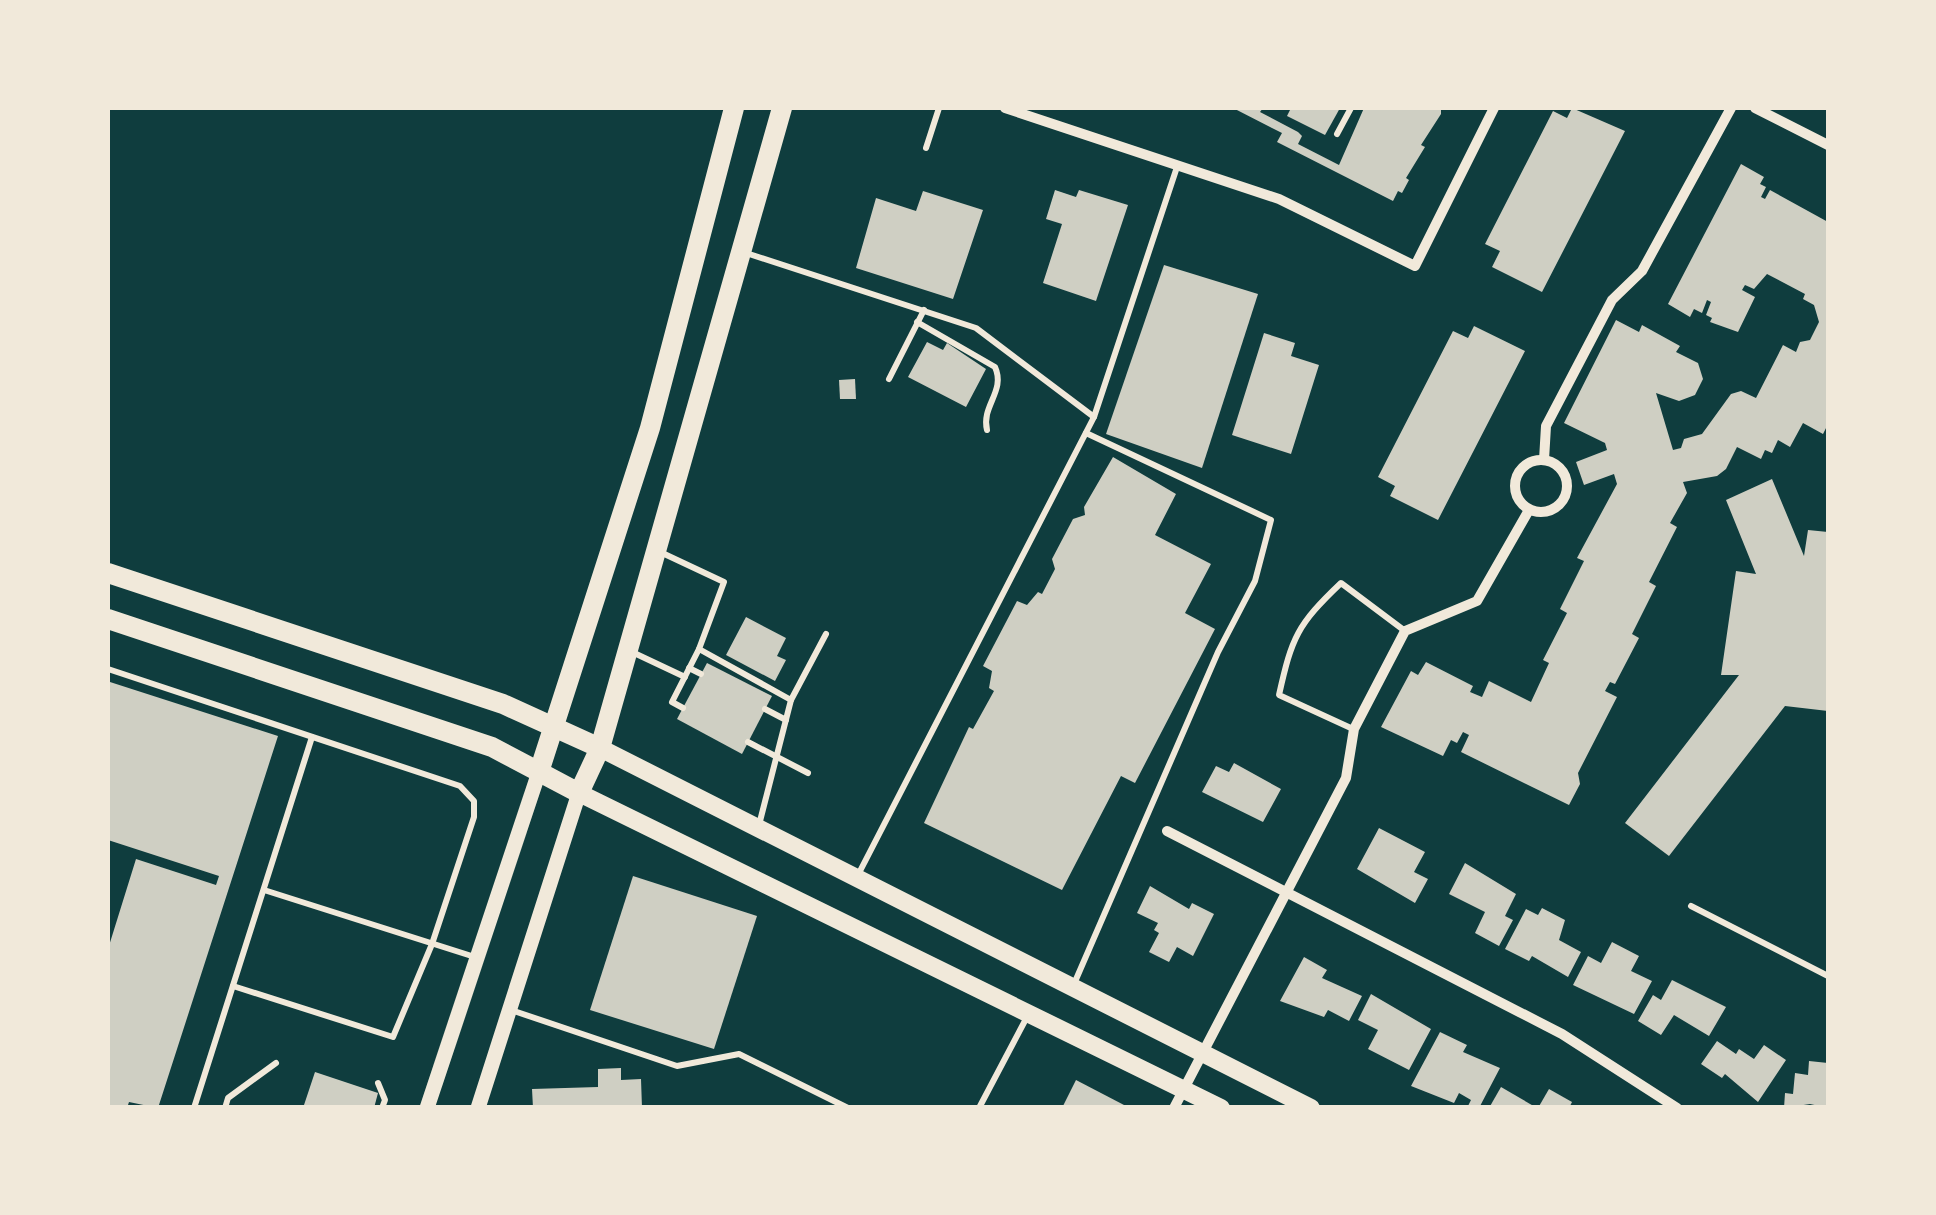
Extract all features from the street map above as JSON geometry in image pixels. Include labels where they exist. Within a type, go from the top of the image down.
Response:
[{"type":"highway","points":[[539,772],[678,334],[734,108]]},
{"type":"highway","points":[[108,619],[492,746],[579,793],[600,748],[782,108]]},
{"type":"highway","points":[[108,573],[503,704],[600,748]]},
{"type":"main road","points":[[600,748],[1074,984],[1311,1108]]},
{"type":"main road","points":[[427,1108],[480,959],[539,772]]},
{"type":"main road","points":[[478,1108],[579,793],[1220,1108]]},
{"type":"street","points":[[1005,108],[1178,162],[1279,199],[1415,266],[1494,108]]},
{"type":"street","points":[[1544,460],[1546,426],[1604,316],[1618,292],[1642,271],[1731,108]]},
{"type":"street","points":[[1755,108],[1828,145]]},
{"type":"street","points":[[1544,460],[1560,467],[1568,490],[1554,510],[1529,510],[1517,496],[1516,479],[1526,464],[1544,460]]},
{"type":"street","points":[[1174,1108],[1346,778],[1354,729],[1404,630],[1477,601],[1529,510]]},
{"type":"street","points":[[1167,831],[1562,1034],[1677,1108]]},
{"type":"lane","points":[[926,148],[938,108]]},
{"type":"lane","points":[[1338,134],[1351,108]]},
{"type":"lane","points":[[858,876],[1094,417],[1178,162]]},
{"type":"lane","points":[[742,252],[976,328],[1094,417]]},
{"type":"lane","points":[[888,379],[924,310]]},
{"type":"lane","points":[[917,322],[996,367],[1000,385],[985,418],[987,430]]},
{"type":"lane","points":[[1074,984],[1218,652],[1255,581],[1271,520],[1086,433]]},
{"type":"lane","points":[[657,550],[724,582],[700,648],[672,702],[683,708]]},
{"type":"lane","points":[[1354,729],[1279,696],[1289,648],[1304,619],[1341,583],[1404,630]]},
{"type":"lane","points":[[759,826],[791,700],[826,634]]},
{"type":"lane","points":[[700,648],[791,700]]},
{"type":"lane","points":[[629,650],[685,676]]},
{"type":"lane","points":[[689,668],[701,674]]},
{"type":"lane","points":[[108,670],[460,786],[472,796],[474,817],[432,944],[393,1037],[233,986]]},
{"type":"lane","points":[[766,709],[786,720]]},
{"type":"lane","points":[[194,1108],[312,737]]},
{"type":"lane","points":[[748,742],[808,773]]},
{"type":"lane","points":[[264,890],[480,959]]},
{"type":"lane","points":[[1690,906],[1828,976]]},
{"type":"lane","points":[[509,1010],[677,1066],[739,1054],[848,1108]]},
{"type":"lane","points":[[979,1108],[1028,1014]]},
{"type":"lane","points":[[225,1108],[228,1098],[276,1063]]},
{"type":"lane","points":[[378,1082],[385,1100],[382,1108]]},
{"type":"building","points":[[1233,108],[1263,108],[1260,112],[1302,136],[1298,144],[1339,165],[1364,108],[1441,108],[1441,114],[1421,145],[1425,147],[1406,178],[1409,180],[1402,193],[1398,191],[1393,201],[1277,142],[1282,133]]},
{"type":"building","points":[[1291,108],[1340,108],[1325,135],[1287,116]]},
{"type":"building","points":[[1572,108],[1625,131],[1542,292],[1492,267],[1500,251],[1485,244],[1553,111],[1567,118]]},
{"type":"building","points":[[1741,164],[1764,177],[1760,184],[1766,187],[1761,197],[1765,199],[1770,190],[1828,222],[1828,424],[1823,434],[1803,423],[1790,447],[1778,440],[1772,453],[1765,450],[1761,459],[1737,447],[1726,469],[1717,476],[1683,482],[1687,493],[1670,523],[1677,527],[1649,582],[1656,586],[1632,634],[1639,638],[1615,684],[1610,682],[1605,691],[1617,697],[1578,773],[1580,784],[1569,805],[1461,752],[1469,735],[1463,732],[1457,743],[1451,740],[1443,756],[1381,727],[1411,671],[1418,675],[1426,662],[1473,686],[1470,692],[1482,697],[1489,681],[1531,702],[1549,663],[1543,660],[1567,613],[1560,609],[1584,561],[1577,558],[1617,484],[1614,474],[1584,485],[1576,462],[1607,450],[1605,443],[1564,423],[1616,320],[1639,332],[1642,325],[1680,346],[1676,352],[1698,363],[1703,379],[1695,395],[1679,401],[1656,393],[1673,450],[1681,448],[1684,439],[1702,434],[1731,394],[1741,391],[1756,398],[1783,345],[1796,352],[1800,342],[1810,340],[1819,322],[1814,305],[1803,299],[1805,294],[1767,274],[1754,289],[1745,285],[1742,290],[1755,297],[1738,332],[1710,322],[1712,318],[1706,315],[1711,302],[1707,300],[1702,313],[1694,309],[1690,317],[1668,304]]},
{"type":"building","points":[[1055,190],[1076,197],[1079,190],[1128,205],[1096,301],[1043,283],[1062,224],[1046,219]]},
{"type":"building","points":[[923,191],[983,210],[953,299],[856,268],[876,198],[916,211]]},
{"type":"building","points":[[1164,265],[1258,294],[1202,468],[1106,434]]},
{"type":"building","points":[[1474,326],[1525,351],[1438,520],[1390,496],[1395,486],[1378,477],[1453,331],[1468,338]]},
{"type":"building","points":[[1264,333],[1295,343],[1291,356],[1319,365],[1291,454],[1232,435]]},
{"type":"building","points":[[927,342],[943,350],[947,343],[986,369],[966,407],[908,377]]},
{"type":"building","points":[[855,379],[856,399],[840,399],[839,380]]},
{"type":"building","points":[[1113,457],[1176,494],[1155,535],[1211,564],[1185,613],[1215,629],[1135,783],[1121,776],[1062,890],[924,823],[969,727],[973,729],[994,691],[989,688],[992,671],[983,666],[1017,601],[1027,605],[1038,592],[1042,594],[1055,569],[1052,559],[1073,519],[1085,515],[1084,507]]},
{"type":"building","points":[[1772,479],[1804,556],[1808,530],[1828,532],[1828,711],[1785,706],[1669,856],[1625,823],[1739,675],[1721,675],[1736,571],[1756,574],[1726,500]]},
{"type":"building","points":[[746,617],[786,638],[777,656],[786,660],[775,681],[726,655]]},
{"type":"building","points":[[707,663],[772,696],[742,754],[677,719]]},
{"type":"building","points":[[110,682],[278,736],[158,1108],[129,1102],[127,1108],[108,1108],[108,949],[136,859],[216,885],[219,876],[108,840]]},
{"type":"building","points":[[1234,763],[1281,789],[1263,822],[1202,792],[1216,766],[1229,772]]},
{"type":"building","points":[[1379,828],[1425,852],[1414,872],[1428,879],[1415,903],[1357,869]]},
{"type":"building","points":[[1465,863],[1516,894],[1505,916],[1513,920],[1499,946],[1475,933],[1485,912],[1449,894]]},
{"type":"building","points":[[633,876],[757,916],[714,1049],[590,1010]]},
{"type":"building","points":[[1150,886],[1189,909],[1192,903],[1214,914],[1193,956],[1177,947],[1169,962],[1149,952],[1159,933],[1154,930],[1158,923],[1137,913]]},
{"type":"building","points":[[1542,908],[1565,920],[1559,940],[1581,952],[1568,977],[1532,956],[1529,961],[1505,949],[1526,909],[1538,915]]},
{"type":"building","points":[[1612,942],[1639,956],[1631,971],[1652,981],[1634,1014],[1573,985],[1588,956],[1601,963]]},
{"type":"building","points":[[1304,957],[1327,970],[1322,978],[1362,996],[1349,1021],[1328,1010],[1324,1017],[1280,1001]]},
{"type":"building","points":[[1672,980],[1726,1007],[1709,1036],[1674,1015],[1661,1035],[1638,1021],[1653,995],[1661,1000]]},
{"type":"building","points":[[1371,994],[1431,1029],[1409,1070],[1368,1049],[1378,1030],[1358,1020]]},
{"type":"building","points":[[1440,1032],[1467,1045],[1463,1052],[1500,1068],[1479,1108],[1467,1108],[1471,1100],[1459,1093],[1454,1103],[1411,1086]]},
{"type":"building","points":[[1717,1041],[1736,1054],[1739,1049],[1754,1059],[1764,1045],[1786,1060],[1758,1102],[1725,1074],[1722,1078],[1701,1064]]},
{"type":"building","points":[[1809,1061],[1828,1063],[1828,1108],[1810,1104],[1784,1108],[1785,1093],[1793,1094],[1795,1073],[1808,1075]]},
{"type":"building","points":[[621,1068],[621,1080],[641,1079],[642,1108],[533,1108],[532,1089],[598,1087],[598,1069]]},
{"type":"building","points":[[315,1072],[378,1093],[374,1108],[303,1108]]},
{"type":"building","points":[[1076,1080],[1124,1105],[1123,1108],[1062,1108]]},
{"type":"building","points":[[1501,1087],[1537,1108],[1489,1108]]},
{"type":"building","points":[[1549,1089],[1572,1102],[1569,1108],[1538,1108]]}]
